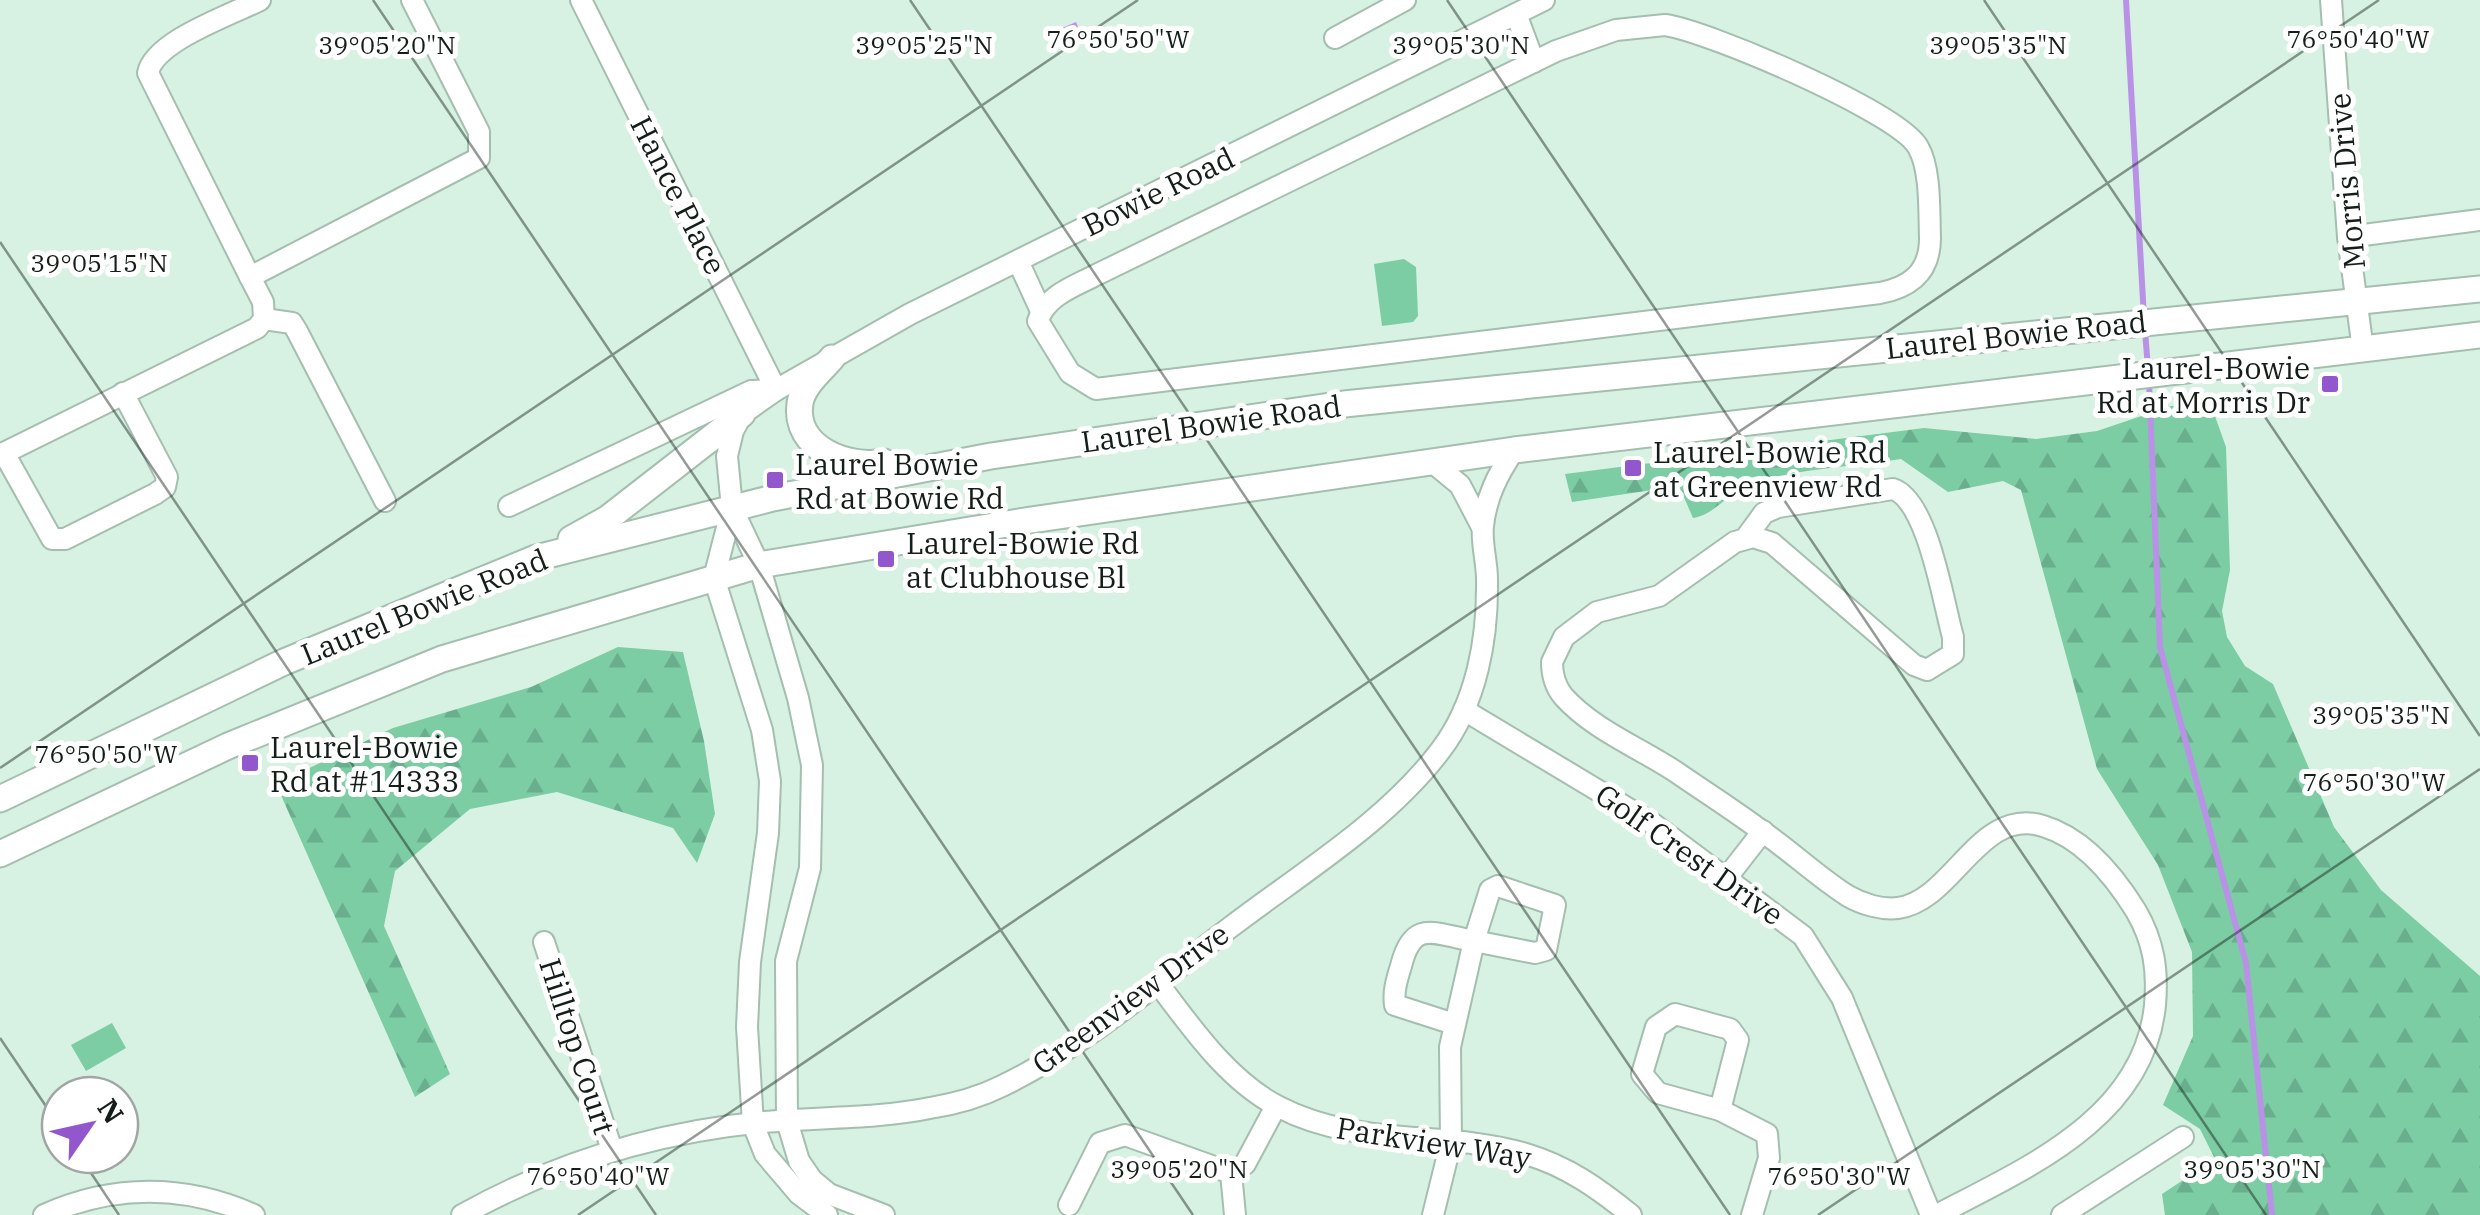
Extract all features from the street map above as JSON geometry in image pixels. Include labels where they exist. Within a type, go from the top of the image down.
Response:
[{"type":"main road","name":"Laurel Bowie Road","points":[[0,799],[267,670],[536,558],[732,508],[991,456],[1344,404],[2480,289]]},
{"type":"main road","name":"Laurel Bowie Road","points":[[0,854],[228,746],[442,659],[758,565],[1031,520],[1514,450],[2480,335]]},
{"type":"main road","points":[[832,358],[804,390],[800,416],[814,440],[836,460],[859,465],[960,448],[976,448],[991,456]]},
{"type":"main road","points":[[536,558],[608,519],[742,414]]},
{"type":"street","points":[[260,0],[165,47],[151,60],[148,73],[262,302],[264,319]]},
{"type":"street","points":[[250,277],[479,158],[479,132],[412,0]]},
{"type":"street","name":"Hance Place","points":[[581,0],[776,390]]},
{"type":"street","points":[[1335,38],[1405,0]]},
{"type":"street","name":"Bowie Road","points":[[742,414],[832,358],[1018,260],[1544,0]]},
{"type":"street","name":"Morris Drive","points":[[2331,0],[2348,237],[2363,350]]},
{"type":"street","points":[[1516,14],[1534,62]]},
{"type":"street","points":[[1680,27],[1716,38],[1872,111],[1912,138],[1924,160],[1930,241],[1924,269],[1902,288],[1880,293],[1096,389],[1070,373],[1038,321],[1042,311],[1056,297],[1096,274],[1534,62],[1616,30],[1680,27]]},
{"type":"street","points":[[2348,237],[2480,220]]},
{"type":"street","points":[[1018,260],[1042,311]]},
{"type":"street","points":[[122,393],[168,477],[165,487],[66,539],[52,539],[2,454],[122,393],[248,333],[264,319],[292,323],[298,331],[385,501]]},
{"type":"street","name":"Bowie Road","points":[[508,506],[751,390],[776,390]]},
{"type":"street","points":[[742,414],[728,456],[732,508],[714,578],[762,730],[770,780],[768,832],[750,962],[747,1027],[753,1124],[765,1154],[799,1194],[827,1215]]},
{"type":"street","name":"Greenview Drive","points":[[462,1215],[541,1175],[612,1150],[753,1124],[927,1109],[981,1096],[1053,1057],[1157,982],[1388,806],[1443,748],[1464,710],[1486,625],[1482,527],[1496,478],[1514,450]]},
{"type":"street","points":[[1432,462],[1460,485],[1482,527]]},
{"type":"street","points":[[1745,538],[1772,542],[1914,665],[1927,670],[1953,654],[1953,637],[1921,521],[1903,492],[1893,489],[1764,512],[1745,538],[1646,603],[1612,607],[1588,617],[1555,651],[1552,672],[1562,695],[1593,721],[1763,831],[1849,897],[1866,904],[1898,908],[1926,896],[1965,857],[2001,831],[2020,824],[2044,826],[2095,860],[2123,890],[2148,932],[2155,955],[2154,1014],[2148,1041],[2128,1083],[2102,1114],[2068,1140],[1934,1215]]},
{"type":"street","points":[[732,508],[758,565],[798,698],[813,787],[810,868],[786,961],[787,1120],[800,1161],[812,1180],[829,1194],[884,1215]]},
{"type":"street","name":"Golf Crest Drive","points":[[1464,710],[1598,788],[1728,876],[1803,936],[1828,970],[1934,1215]]},
{"type":"street","points":[[1728,876],[1763,831]]},
{"type":"street","points":[[1433,1215],[1451,1142],[1448,1086],[1454,1024],[1474,941],[1424,932],[1413,935],[1407,942],[1393,994],[1395,1005],[1454,1024]]},
{"type":"street","name":"Hilltop Court","points":[[544,942],[612,1150]]},
{"type":"street","name":"Parkview Way","points":[[1157,982],[1222,1061],[1276,1106],[1368,1135],[1505,1149],[1550,1162],[1586,1180],[1632,1215]]},
{"type":"street","points":[[1720,1110],[1738,1040],[1730,1029],[1675,1014],[1666,1018],[1656,1027],[1642,1074],[1658,1093],[1720,1110],[1766,1134],[1770,1158],[1752,1215]]},
{"type":"street","points":[[1235,1215],[1238,1168],[1276,1106]]},
{"type":"street","points":[[1069,1205],[1100,1143],[1115,1136],[1238,1168]]},
{"type":"street","points":[[2062,1215],[2184,1138]]},
{"type":"street","points":[[44,1215],[95,1196],[143,1190],[193,1195],[254,1215]]},
{"type":"green space","points":[[1404,259],[1416,267],[1418,316],[1413,322],[1382,326],[1374,264]]},
{"type":"green space","points":[[2211,405],[2226,447],[2230,570],[2222,611],[2227,637],[2245,666],[2273,684],[2334,827],[2381,890],[2480,976],[2480,1215],[2165,1215],[2162,1194],[2215,1159],[2200,1129],[2163,1105],[2193,1036],[2192,952],[2158,865],[2097,769],[2021,490],[2003,481],[1948,492],[1901,459],[1771,478],[1745,486],[1708,513],[1693,518],[1679,486],[1572,502],[1565,474],[1924,428],[2036,439],[2097,431],[2171,406]]},
{"type":"green space","points":[[618,647],[683,652],[704,741],[715,814],[697,863],[673,828],[557,792],[470,809],[395,871],[384,926],[450,1074],[415,1097],[276,784],[393,728],[531,687]]},
{"type":"green space","points":[[112,1023],[126,1048],[86,1071],[71,1045]]},
{"type":"shaded area","points":[[1076,22],[1082,37],[1054,48],[1048,34]]},
{"type":"waterway","points":[[2126,0],[2144,318]]},
{"type":"waterway","points":[[2145,331],[2148,368]]},
{"type":"waterway","points":[[2149,381],[2160,647],[2246,963],[2272,1215]]},
{"type":"place","name":"Laurel-Bowie Rd at Morris Dr","points":[[2330,384]]},
{"type":"place","name":"Laurel-Bowie Rd at Greenview Rd","points":[[1633,468]]},
{"type":"place","name":"Laurel Bowie Rd at Bowie Rd","points":[[775,480]]},
{"type":"place","name":"Laurel-Bowie Rd at Clubhouse Bl","points":[[886,559]]},
{"type":"place","name":"Laurel-Bowie Rd at #14333","points":[[250,763]]}]
